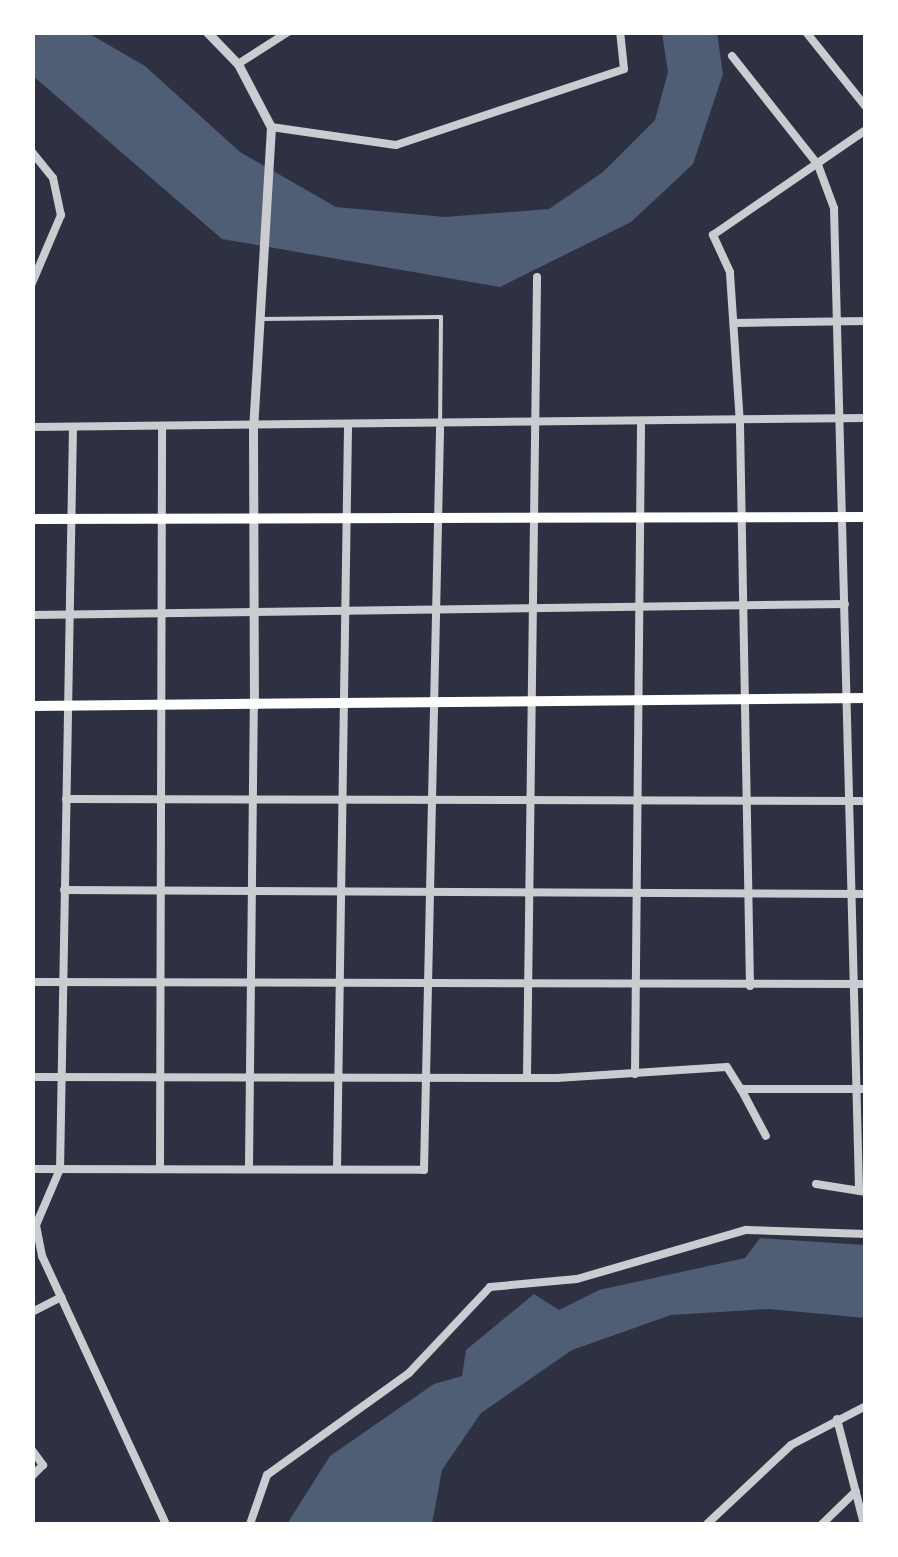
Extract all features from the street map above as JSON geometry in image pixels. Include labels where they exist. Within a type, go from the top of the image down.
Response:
[{"type":"main road","points":[[32,519],[162,523],[866,517]]},
{"type":"main road","points":[[32,706],[866,698]]},
{"type":"street","points":[[207,32],[238,64],[271,126],[254,426],[250,1166]]},
{"type":"street","points":[[238,64],[288,32]]},
{"type":"street","points":[[271,126],[396,145],[624,69],[620,32]]},
{"type":"street","points":[[806,32],[866,108]]},
{"type":"street","points":[[732,56],[818,165],[834,208],[850,894],[862,1089],[862,1191],[816,1184]]},
{"type":"street","points":[[750,986],[740,606],[740,424],[730,272],[713,235],[866,130]]},
{"type":"street","points":[[32,152],[53,178],[61,216],[32,283]]},
{"type":"street","points":[[527,1078],[529,802],[540,426],[537,278]]},
{"type":"street","points":[[734,323],[866,321]]},
{"type":"street","points":[[32,427],[641,426],[866,418]]},
{"type":"street","points":[[635,1074],[643,609],[641,426]]},
{"type":"street","points":[[72,428],[60,1169],[34,1214],[61,1297],[166,1524]]},
{"type":"street","points":[[160,1166],[162,428]]},
{"type":"street","points":[[337,1168],[348,428]]},
{"type":"street","points":[[32,1169],[250,1166],[424,1170],[440,428]]},
{"type":"street","points":[[32,615],[535,612],[845,604]]},
{"type":"street","points":[[66,799],[432,803],[866,800]]},
{"type":"street","points":[[64,890],[748,897],[866,894]]},
{"type":"street","points":[[32,982],[63,979],[636,986],[866,984]]},
{"type":"street","points":[[32,1077],[425,1080],[727,1068],[766,1136]]},
{"type":"street","points":[[741,1089],[862,1089]]},
{"type":"street","points":[[250,1524],[267,1475],[409,1374],[490,1288],[577,1279],[746,1230],[866,1234]]},
{"type":"street","points":[[32,1312],[61,1297]]},
{"type":"street","points":[[713,1523],[791,1444],[866,1406]]},
{"type":"street","points":[[836,1418],[864,1524]]},
{"type":"street","points":[[32,1450],[43,1465],[32,1476]]},
{"type":"street","points":[[822,1524],[856,1491]]},
{"type":"lane","points":[[260,319],[441,317],[440,428]]},
{"type":"water","points":[[33,33],[88,33],[145,66],[240,152],[336,207],[445,217],[549,209],[603,172],[655,120],[668,72],[662,33],[717,33],[723,74],[693,164],[631,222],[500,287],[222,239],[33,76]]},
{"type":"water","points":[[760,1238],[865,1245],[865,1318],[769,1309],[671,1315],[572,1350],[481,1413],[442,1470],[432,1524],[287,1524],[330,1456],[434,1384],[462,1376],[466,1350],[534,1294],[559,1310],[599,1290],[745,1258]]}]
